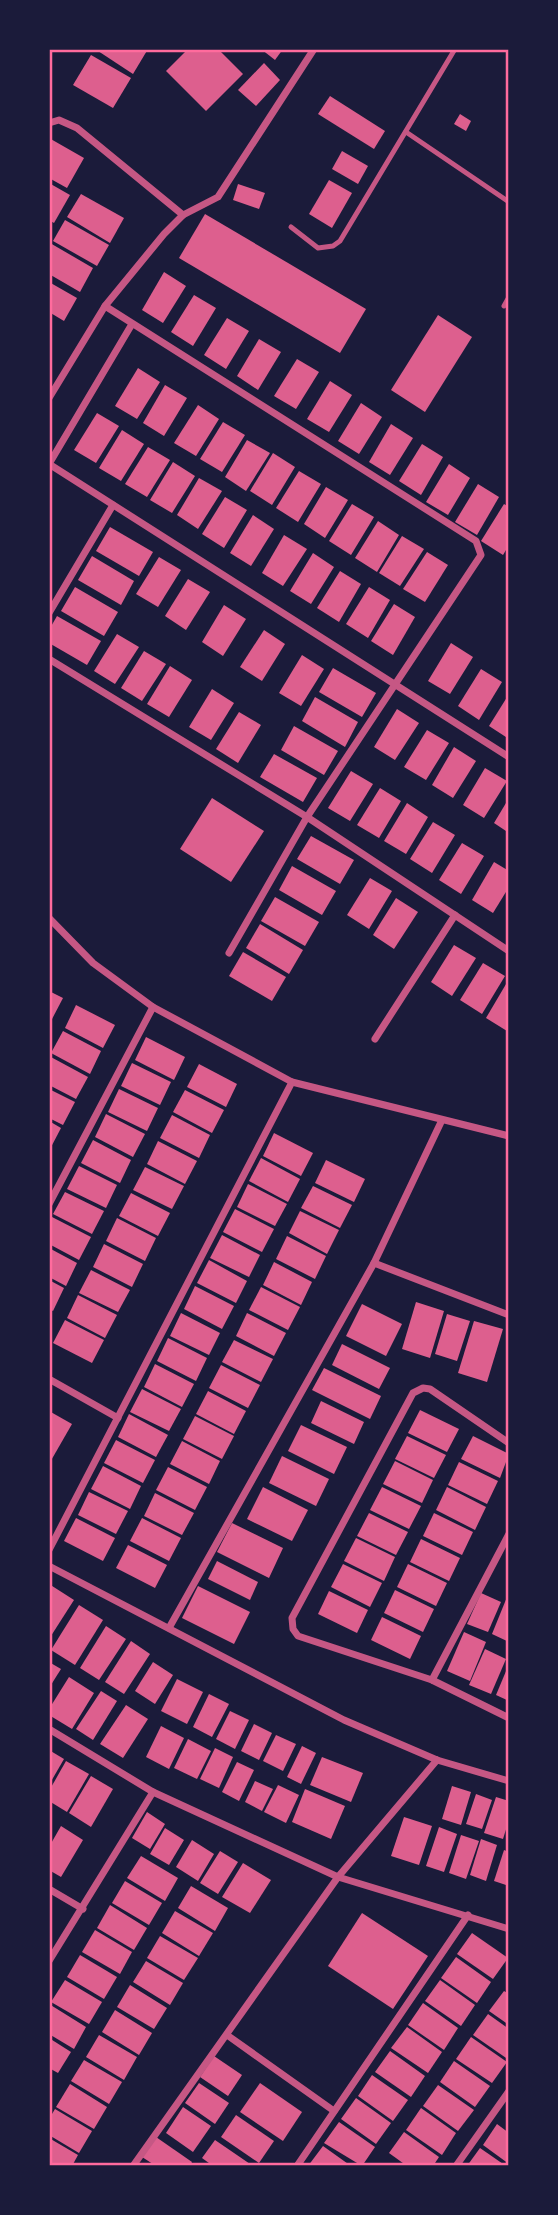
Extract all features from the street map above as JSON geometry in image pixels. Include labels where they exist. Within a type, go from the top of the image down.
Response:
[{"type":"street","points":[[49,398],[105,306],[183,215],[218,197],[314,49]]},
{"type":"street","points":[[49,123],[59,120],[77,128],[183,215]]},
{"type":"street","points":[[105,306],[475,541],[481,555],[307,817],[229,953]]},
{"type":"street","points":[[131,324],[49,464],[509,757]]},
{"type":"street","points":[[49,613],[113,505]]},
{"type":"street","points":[[49,659],[307,817],[509,950]]},
{"type":"street","points":[[375,1039],[455,915]]},
{"type":"street","points":[[49,918],[93,963],[153,1007],[292,1082],[509,1136]]},
{"type":"street","points":[[49,1204],[153,1007]]},
{"type":"street","points":[[49,1550],[292,1082]]},
{"type":"street","points":[[169,1628],[374,1263],[442,1120]]},
{"type":"street","points":[[374,1263],[509,1315]]},
{"type":"street","points":[[49,1378],[118,1418]]},
{"type":"street","points":[[509,1443],[430,1390],[423,1388],[413,1393],[292,1618],[293,1629],[298,1636],[432,1680],[509,1718]]},
{"type":"street","points":[[432,1680],[509,1534]]},
{"type":"street","points":[[499,1552],[509,1556]]},
{"type":"street","points":[[49,1566],[344,1720],[437,1760],[509,1781]]},
{"type":"street","points":[[49,1729],[153,1792],[338,1877],[509,1929]]},
{"type":"street","points":[[133,2166],[338,1877],[437,1760]]},
{"type":"street","points":[[49,1961],[153,1792]]},
{"type":"street","points":[[49,1889],[83,1909]]},
{"type":"street","points":[[297,2166],[468,1915]]},
{"type":"street","points":[[227,2035],[334,2111]]},
{"type":"street","points":[[456,2166],[509,2091]]},
{"type":"lane","points":[[291,227],[318,247],[333,246],[340,241],[456,49]]},
{"type":"lane","points":[[406,132],[509,202]]},
{"type":"lane","points":[[504,306],[509,297]]},
{"type":"building","points":[[95,49],[148,49],[133,74]]},
{"type":"building","points":[[188,49],[218,49],[243,74],[206,111],[166,71]]},
{"type":"building","points":[[261,49],[283,49],[275,60]]},
{"type":"building","points":[[91,55],[131,78],[113,108],[73,85]]},
{"type":"building","points":[[264,63],[280,80],[256,106],[238,90]]},
{"type":"building","points":[[330,96],[385,131],[374,149],[318,114]]},
{"type":"building","points":[[460,114],[471,121],[466,131],[454,124]]},
{"type":"building","points":[[49,138],[84,158],[67,188],[49,178]]},
{"type":"building","points":[[342,151],[368,166],[358,184],[332,169]]},
{"type":"building","points":[[329,180],[352,193],[332,228],[309,214]]},
{"type":"building","points":[[49,183],[70,195],[54,223],[49,220]]},
{"type":"building","points":[[238,184],[265,193],[259,209],[233,200]]},
{"type":"building","points":[[81,194],[124,218],[110,243],[67,217]]},
{"type":"building","points":[[205,214],[366,309],[340,353],[179,258]]},
{"type":"building","points":[[65,220],[109,245],[97,266],[53,241]]},
{"type":"building","points":[[50,243],[93,268],[80,292],[49,274]]},
{"type":"building","points":[[164,272],[186,286],[163,323],[142,310]]},
{"type":"building","points":[[49,282],[77,298],[64,321],[49,312]]},
{"type":"building","points":[[194,295],[216,308],[193,346],[171,332]]},
{"type":"building","points":[[438,315],[472,337],[425,412],[391,390]]},
{"type":"building","points":[[227,318],[249,331],[226,369],[204,355]]},
{"type":"building","points":[[259,339],[281,352],[258,390],[237,376]]},
{"type":"building","points":[[297,359],[319,372],[296,409],[274,396]]},
{"type":"building","points":[[138,368],[160,382],[137,419],[115,406]]},
{"type":"building","points":[[330,381],[352,395],[329,432],[307,419]]},
{"type":"building","points":[[165,385],[187,398],[164,436],[143,423]]},
{"type":"building","points":[[361,403],[382,417],[359,454],[338,441]]},
{"type":"building","points":[[198,405],[219,419],[196,456],[174,443]]},
{"type":"building","points":[[97,413],[119,426],[96,463],[74,450]]},
{"type":"building","points":[[223,422],[245,435],[222,472],[200,459]]},
{"type":"building","points":[[391,424],[413,438],[390,475],[369,462]]},
{"type":"building","points":[[122,430],[144,444],[121,481],[99,468]]},
{"type":"building","points":[[247,440],[270,453],[246,491],[225,477]]},
{"type":"building","points":[[422,444],[443,457],[421,495],[399,481]]},
{"type":"building","points":[[148,447],[170,460],[147,497],[125,484]]},
{"type":"building","points":[[273,453],[295,467],[272,505],[250,491]]},
{"type":"building","points":[[173,462],[195,476],[172,513],[150,500]]},
{"type":"building","points":[[449,464],[470,478],[448,515],[426,502]]},
{"type":"building","points":[[299,471],[321,484],[298,522],[276,508]]},
{"type":"building","points":[[199,478],[222,491],[198,529],[177,515]]},
{"type":"building","points":[[478,484],[499,497],[477,535],[455,522]]},
{"type":"building","points":[[326,487],[348,500],[325,538],[304,524]]},
{"type":"building","points":[[225,497],[247,510],[224,548],[202,534]]},
{"type":"building","points":[[352,504],[374,517],[351,555],[329,541]]},
{"type":"building","points":[[504,504],[509,507],[509,545],[503,555],[481,541]]},
{"type":"building","points":[[253,515],[274,529],[251,566],[230,553]]},
{"type":"building","points":[[378,521],[399,535],[377,572],[355,558]]},
{"type":"building","points":[[110,527],[153,552],[139,576],[96,551]]},
{"type":"building","points":[[284,535],[307,549],[283,586],[262,573]]},
{"type":"building","points":[[402,536],[424,549],[400,586],[379,573]]},
{"type":"building","points":[[427,552],[448,565],[425,602],[403,589]]},
{"type":"building","points":[[313,553],[334,567],[311,604],[290,591]]},
{"type":"building","points":[[92,556],[134,581],[121,605],[78,580]]},
{"type":"building","points":[[159,557],[181,570],[158,607],[136,594]]},
{"type":"building","points":[[340,571],[361,584],[339,622],[317,608]]},
{"type":"building","points":[[188,579],[210,592],[186,630],[165,616]]},
{"type":"building","points":[[75,587],[118,612],[104,636],[61,611]]},
{"type":"building","points":[[369,587],[390,600],[368,638],[346,624]]},
{"type":"building","points":[[394,604],[415,617],[393,655],[371,641]]},
{"type":"building","points":[[224,605],[246,619],[223,656],[202,642]]},
{"type":"building","points":[[57,616],[101,641],[87,665],[49,643],[49,630]]},
{"type":"building","points":[[264,630],[285,644],[262,681],[240,667]]},
{"type":"building","points":[[117,634],[139,647],[115,684],[94,671]]},
{"type":"building","points":[[451,643],[473,657],[450,694],[428,681]]},
{"type":"building","points":[[144,651],[166,664],[142,701],[121,688]]},
{"type":"building","points":[[302,655],[324,669],[301,706],[279,693]]},
{"type":"building","points":[[170,666],[192,680],[169,717],[147,704]]},
{"type":"building","points":[[333,668],[376,693],[362,717],[319,692]]},
{"type":"building","points":[[481,669],[502,682],[479,720],[458,706]]},
{"type":"building","points":[[212,689],[234,703],[211,740],[189,727]]},
{"type":"building","points":[[509,694],[509,739],[489,726]]},
{"type":"building","points":[[315,697],[358,722],[345,747],[302,721]]},
{"type":"building","points":[[397,709],[419,723],[395,760],[374,747]]},
{"type":"building","points":[[239,712],[261,725],[238,763],[216,749]]},
{"type":"building","points":[[294,726],[338,751],[324,775],[281,750]]},
{"type":"building","points":[[427,730],[449,743],[426,780],[404,767]]},
{"type":"building","points":[[454,747],[476,761],[453,798],[432,785]]},
{"type":"building","points":[[274,754],[317,778],[303,802],[260,777]]},
{"type":"building","points":[[485,768],[507,781],[484,818],[463,805]]},
{"type":"building","points":[[351,771],[373,784],[350,821],[328,808]]},
{"type":"building","points":[[380,788],[401,801],[379,838],[357,825]]},
{"type":"building","points":[[212,798],[264,831],[231,882],[180,849]]},
{"type":"building","points":[[509,798],[509,833],[494,823]]},
{"type":"building","points":[[407,803],[428,817],[406,854],[384,841]]},
{"type":"building","points":[[433,822],[455,835],[432,873],[410,859]]},
{"type":"building","points":[[311,836],[354,860],[340,884],[297,859]]},
{"type":"building","points":[[462,843],[484,856],[461,894],[439,880]]},
{"type":"building","points":[[494,862],[509,871],[509,887],[493,913],[472,900]]},
{"type":"building","points":[[292,866],[336,891],[322,915],[279,890]]},
{"type":"building","points":[[370,878],[392,891],[369,929],[347,915]]},
{"type":"building","points":[[275,897],[319,922],[305,946],[261,921]]},
{"type":"building","points":[[396,898],[418,912],[394,949],[373,935]]},
{"type":"building","points":[[260,924],[303,950],[289,974],[246,948]]},
{"type":"building","points":[[454,945],[476,958],[452,996],[431,982]]},
{"type":"building","points":[[243,952],[286,977],[272,1001],[229,976]]},
{"type":"building","points":[[483,963],[505,976],[482,1014],[460,1000]]},
{"type":"building","points":[[509,979],[509,1028],[507,1031],[486,1018]]},
{"type":"building","points":[[49,991],[63,998],[51,1021],[49,1020]]},
{"type":"building","points":[[76,1005],[115,1025],[103,1048],[65,1028]]},
{"type":"building","points":[[63,1031],[101,1051],[90,1074],[51,1053]]},
{"type":"building","points":[[146,1037],[185,1057],[174,1080],[135,1060]]},
{"type":"building","points":[[49,1056],[88,1077],[76,1099],[49,1085]]},
{"type":"building","points":[[132,1063],[171,1082],[160,1105],[121,1086]]},
{"type":"building","points":[[199,1064],[237,1084],[226,1107],[187,1087]]},
{"type":"building","points":[[49,1089],[75,1102],[63,1125],[49,1118]]},
{"type":"building","points":[[119,1089],[158,1108],[147,1131],[108,1112]]},
{"type":"building","points":[[185,1090],[224,1110],[212,1133],[173,1112]]},
{"type":"building","points":[[106,1114],[145,1134],[133,1157],[95,1137]]},
{"type":"building","points":[[172,1115],[210,1135],[199,1158],[160,1138]]},
{"type":"building","points":[[49,1121],[61,1128],[49,1151]]},
{"type":"building","points":[[274,1133],[313,1153],[301,1176],[263,1156]]},
{"type":"building","points":[[93,1140],[131,1160],[120,1183],[81,1163]]},
{"type":"building","points":[[158,1141],[197,1161],[185,1184],[147,1164]]},
{"type":"building","points":[[261,1158],[300,1179],[288,1202],[249,1181]]},
{"type":"building","points":[[326,1160],[365,1179],[354,1202],[315,1183]]},
{"type":"building","points":[[79,1166],[117,1185],[106,1208],[67,1189]]},
{"type":"building","points":[[145,1167],[184,1186],[172,1209],[133,1190]]},
{"type":"building","points":[[248,1184],[287,1204],[275,1226],[237,1207]]},
{"type":"building","points":[[313,1186],[352,1205],[340,1228],[301,1208]]},
{"type":"building","points":[[65,1192],[104,1211],[92,1234],[53,1214]]},
{"type":"building","points":[[131,1193],[170,1213],[158,1236],[119,1216]]},
{"type":"building","points":[[235,1209],[274,1229],[262,1252],[223,1232]]},
{"type":"building","points":[[300,1211],[339,1230],[327,1254],[289,1233]]},
{"type":"building","points":[[52,1217],[91,1237],[79,1260],[49,1244],[49,1224]]},
{"type":"building","points":[[117,1218],[156,1238],[145,1261],[106,1241]]},
{"type":"building","points":[[222,1235],[260,1255],[249,1277],[210,1258]]},
{"type":"building","points":[[287,1236],[326,1256],[315,1279],[276,1259]]},
{"type":"building","points":[[104,1244],[143,1264],[132,1287],[93,1267]]},
{"type":"building","points":[[49,1248],[77,1263],[66,1286],[49,1277]]},
{"type":"building","points":[[209,1260],[247,1281],[236,1303],[197,1283]]},
{"type":"building","points":[[274,1262],[312,1282],[301,1305],[263,1285]]},
{"type":"building","points":[[91,1270],[130,1290],[118,1312],[79,1293]]},
{"type":"building","points":[[49,1280],[64,1288],[53,1311],[49,1309]]},
{"type":"building","points":[[195,1286],[234,1306],[222,1329],[184,1309]]},
{"type":"building","points":[[261,1287],[300,1307],[288,1330],[249,1310]]},
{"type":"building","points":[[78,1295],[117,1315],[105,1338],[67,1318]]},
{"type":"building","points":[[416,1302],[444,1311],[430,1358],[402,1349]]},
{"type":"building","points":[[362,1304],[402,1324],[386,1356],[346,1336]]},
{"type":"building","points":[[181,1313],[220,1333],[209,1355],[170,1336]]},
{"type":"building","points":[[247,1313],[286,1333],[274,1356],[236,1336]]},
{"type":"building","points":[[447,1314],[470,1321],[457,1361],[435,1354]]},
{"type":"building","points":[[65,1320],[104,1340],[92,1363],[53,1343]]},
{"type":"building","points":[[474,1321],[503,1329],[487,1382],[458,1373]]},
{"type":"building","points":[[168,1338],[207,1358],[196,1381],[157,1361]]},
{"type":"building","points":[[234,1340],[273,1359],[261,1382],[222,1362]]},
{"type":"building","points":[[342,1344],[390,1368],[379,1389],[332,1365]]},
{"type":"building","points":[[155,1364],[194,1384],[182,1407],[144,1387]]},
{"type":"building","points":[[221,1365],[260,1385],[248,1408],[209,1388]]},
{"type":"building","points":[[324,1368],[381,1396],[370,1419],[312,1390]]},
{"type":"building","points":[[142,1389],[181,1409],[169,1431],[130,1412]]},
{"type":"building","points":[[208,1391],[246,1411],[234,1434],[196,1414]]},
{"type":"building","points":[[321,1401],[364,1422],[354,1444],[311,1423]]},
{"type":"building","points":[[420,1410],[459,1429],[447,1452],[408,1433]]},
{"type":"building","points":[[49,1411],[72,1424],[49,1464]]},
{"type":"building","points":[[129,1414],[168,1435],[156,1457],[118,1437]]},
{"type":"building","points":[[195,1416],[234,1436],[222,1459],[183,1439]]},
{"type":"building","points":[[301,1425],[347,1447],[334,1474],[288,1451]]},
{"type":"building","points":[[407,1436],[446,1455],[434,1478],[395,1459]]},
{"type":"building","points":[[473,1436],[509,1454],[500,1478],[461,1459]]},
{"type":"building","points":[[116,1440],[155,1460],[143,1483],[104,1463]]},
{"type":"building","points":[[182,1441],[220,1461],[209,1484],[170,1464]]},
{"type":"building","points":[[282,1456],[329,1479],[316,1506],[269,1483]]},
{"type":"building","points":[[395,1461],[433,1480],[422,1503],[383,1484]]},
{"type":"building","points":[[459,1462],[498,1481],[487,1504],[448,1485]]},
{"type":"building","points":[[103,1466],[141,1486],[130,1509],[91,1489]]},
{"type":"building","points":[[168,1467],[207,1487],[195,1510],[156,1490]]},
{"type":"building","points":[[263,1487],[308,1510],[292,1541],[247,1519]]},
{"type":"building","points":[[382,1487],[421,1506],[409,1529],[370,1510]]},
{"type":"building","points":[[447,1487],[486,1507],[475,1530],[436,1510]]},
{"type":"building","points":[[89,1492],[128,1511],[116,1534],[78,1515]]},
{"type":"building","points":[[155,1493],[194,1513],[182,1535],[144,1516]]},
{"type":"building","points":[[369,1513],[408,1532],[396,1555],[357,1536]]},
{"type":"building","points":[[434,1513],[473,1532],[462,1555],[423,1536]]},
{"type":"building","points":[[76,1518],[115,1538],[103,1561],[64,1541]]},
{"type":"building","points":[[142,1518],[181,1538],[169,1561],[130,1541]]},
{"type":"building","points":[[232,1523],[283,1548],[269,1578],[217,1552]]},
{"type":"building","points":[[356,1538],[395,1557],[384,1581],[344,1561]]},
{"type":"building","points":[[421,1539],[460,1558],[449,1581],[410,1562]]},
{"type":"building","points":[[128,1545],[167,1565],[155,1588],[116,1568]]},
{"type":"building","points":[[217,1561],[258,1582],[250,1600],[208,1579]]},
{"type":"building","points":[[343,1564],[382,1583],[370,1607],[331,1587]]},
{"type":"building","points":[[408,1564],[447,1583],[436,1606],[397,1587]]},
{"type":"building","points":[[49,1584],[74,1600],[49,1639]]},
{"type":"building","points":[[198,1586],[250,1612],[234,1644],[182,1618]]},
{"type":"building","points":[[395,1590],[434,1609],[423,1632],[384,1613]]},
{"type":"building","points":[[329,1591],[368,1610],[357,1633],[318,1614]]},
{"type":"building","points":[[481,1593],[501,1602],[488,1632],[467,1624]]},
{"type":"building","points":[[507,1597],[509,1598],[509,1642],[492,1634]]},
{"type":"building","points":[[79,1605],[103,1620],[75,1665],[51,1650]]},
{"type":"building","points":[[382,1617],[421,1636],[410,1659],[371,1640]]},
{"type":"building","points":[[106,1626],[126,1639],[99,1680],[80,1668]]},
{"type":"building","points":[[464,1632],[486,1642],[470,1681],[447,1671]]},
{"type":"building","points":[[131,1641],[150,1654],[124,1694],[105,1682]]},
{"type":"building","points":[[485,1649],[506,1659],[491,1694],[469,1685]]},
{"type":"building","points":[[49,1662],[61,1669],[49,1688]]},
{"type":"building","points":[[153,1662],[173,1675],[155,1704],[135,1691]]},
{"type":"building","points":[[509,1664],[509,1701],[496,1695]]},
{"type":"building","points":[[69,1677],[94,1693],[72,1729],[49,1715],[49,1709]]},
{"type":"building","points":[[177,1679],[203,1692],[187,1724],[161,1711]]},
{"type":"building","points":[[101,1691],[117,1701],[93,1740],[76,1729]]},
{"type":"building","points":[[209,1694],[229,1704],[212,1737],[193,1727]]},
{"type":"building","points":[[126,1705],[148,1719],[123,1758],[100,1744]]},
{"type":"building","points":[[230,1711],[249,1720],[235,1749],[216,1739]]},
{"type":"building","points":[[254,1724],[272,1733],[259,1760],[241,1751]]},
{"type":"building","points":[[161,1726],[184,1738],[169,1769],[146,1757]]},
{"type":"building","points":[[276,1735],[296,1744],[283,1771],[263,1761]]},
{"type":"building","points":[[188,1739],[211,1751],[197,1779],[174,1768]]},
{"type":"building","points":[[302,1746],[316,1753],[301,1784],[287,1777]]},
{"type":"building","points":[[215,1748],[233,1757],[219,1788],[200,1779]]},
{"type":"building","points":[[49,1750],[64,1759],[49,1785]]},
{"type":"building","points":[[322,1757],[363,1773],[351,1802],[310,1785]]},
{"type":"building","points":[[66,1761],[89,1774],[67,1812],[49,1801],[49,1791]]},
{"type":"building","points":[[237,1762],[254,1770],[239,1801],[222,1792]]},
{"type":"building","points":[[91,1776],[113,1789],[91,1827],[69,1813]]},
{"type":"building","points":[[255,1781],[273,1789],[262,1811],[245,1802]]},
{"type":"building","points":[[278,1785],[299,1795],[286,1823],[264,1812]]},
{"type":"building","points":[[452,1786],[471,1792],[461,1825],[442,1819]]},
{"type":"building","points":[[305,1789],[345,1806],[331,1839],[292,1822]]},
{"type":"building","points":[[476,1794],[492,1800],[482,1829],[466,1824]]},
{"type":"building","points":[[496,1797],[509,1801],[509,1820],[503,1839],[484,1833]]},
{"type":"building","points":[[147,1812],[165,1824],[150,1849],[132,1838]]},
{"type":"building","points":[[404,1817],[432,1826],[419,1865],[391,1856]]},
{"type":"building","points":[[61,1826],[83,1840],[61,1877],[49,1870],[49,1847]]},
{"type":"building","points":[[439,1827],[457,1834],[444,1872],[426,1866]]},
{"type":"building","points":[[165,1828],[184,1840],[169,1865],[150,1854]]},
{"type":"building","points":[[461,1835],[479,1841],[466,1879],[449,1873]]},
{"type":"building","points":[[481,1839],[497,1845],[486,1881],[470,1875]]},
{"type":"building","points":[[192,1840],[214,1854],[198,1881],[176,1867]]},
{"type":"building","points":[[504,1850],[509,1852],[509,1886],[494,1881]]},
{"type":"building","points":[[220,1851],[238,1862],[218,1894],[200,1883]]},
{"type":"building","points":[[141,1856],[178,1878],[165,1901],[127,1878]]},
{"type":"building","points":[[243,1863],[271,1880],[250,1913],[222,1897]]},
{"type":"building","points":[[125,1881],[162,1903],[149,1925],[112,1903]]},
{"type":"building","points":[[191,1886],[228,1908],[215,1931],[178,1908]]},
{"type":"building","points":[[110,1905],[147,1928],[134,1950],[97,1928]]},
{"type":"building","points":[[175,1911],[213,1933],[199,1956],[162,1933]]},
{"type":"building","points":[[362,1913],[428,1956],[393,2009],[328,1966]]},
{"type":"building","points":[[95,1930],[132,1952],[120,1974],[82,1952]]},
{"type":"building","points":[[472,1933],[508,1958],[493,1979],[457,1954]]},
{"type":"building","points":[[160,1936],[198,1958],[184,1980],[147,1958]]},
{"type":"building","points":[[80,1955],[117,1977],[104,1999],[67,1977]]},
{"type":"building","points":[[456,1957],[491,1982],[477,2003],[441,1978]]},
{"type":"building","points":[[146,1961],[183,1983],[170,2005],[133,1982]]},
{"type":"building","points":[[65,1980],[102,2002],[89,2024],[51,2002]]},
{"type":"building","points":[[440,1980],[475,2005],[461,2026],[425,2001]]},
{"type":"building","points":[[130,1985],[167,2008],[154,2029],[117,2007]]},
{"type":"building","points":[[504,1991],[509,1994],[509,2025],[489,2011]]},
{"type":"building","points":[[423,2003],[458,2028],[444,2050],[408,2025]]},
{"type":"building","points":[[49,2004],[86,2027],[74,2049],[49,2034]]},
{"type":"building","points":[[115,2010],[152,2033],[139,2055],[102,2032]]},
{"type":"building","points":[[488,2014],[509,2029],[509,2060],[473,2035]]},
{"type":"building","points":[[407,2027],[442,2052],[428,2073],[391,2048]]},
{"type":"building","points":[[99,2035],[137,2057],[124,2080],[86,2057]]},
{"type":"building","points":[[471,2037],[507,2062],[492,2083],[456,2059]]},
{"type":"building","points":[[49,2038],[71,2052],[58,2073],[49,2068]]},
{"type":"building","points":[[390,2051],[425,2076],[411,2097],[375,2072]]},
{"type":"building","points":[[214,2056],[242,2075],[228,2096],[200,2077]]},
{"type":"building","points":[[84,2060],[122,2082],[109,2104],[71,2081]]},
{"type":"building","points":[[454,2061],[490,2086],[475,2107],[440,2082]]},
{"type":"building","points":[[372,2075],[408,2100],[393,2121],[358,2096]]},
{"type":"building","points":[[199,2083],[229,2103],[215,2124],[185,2103]]},
{"type":"building","points":[[260,2083],[302,2112],[283,2141],[240,2112]]},
{"type":"building","points":[[70,2084],[107,2107],[94,2129],[56,2107]]},
{"type":"building","points":[[438,2085],[474,2110],[458,2131],[423,2106]]},
{"type":"building","points":[[356,2098],[391,2123],[376,2144],[341,2119]]},
{"type":"building","points":[[183,2107],[211,2126],[193,2152],[166,2133]]},
{"type":"building","points":[[421,2108],[456,2133],[442,2155],[406,2130]]},
{"type":"building","points":[[55,2109],[92,2131],[79,2153],[49,2135],[49,2119]]},
{"type":"building","points":[[236,2115],[274,2141],[259,2163],[221,2137]]},
{"type":"building","points":[[339,2122],[375,2147],[362,2166],[324,2143]]},
{"type":"building","points":[[497,2124],[509,2133],[509,2164],[483,2145]]},
{"type":"building","points":[[404,2132],[439,2157],[433,2166],[407,2166],[389,2153]]},
{"type":"building","points":[[156,2137],[192,2162],[190,2166],[156,2166],[142,2157]]},
{"type":"building","points":[[49,2138],[78,2155],[72,2166],[49,2166]]},
{"type":"building","points":[[215,2140],[253,2166],[213,2166],[202,2158]]},
{"type":"building","points":[[323,2146],[351,2166],[308,2166]]},
{"type":"building","points":[[480,2148],[506,2166],[467,2166]]}]
